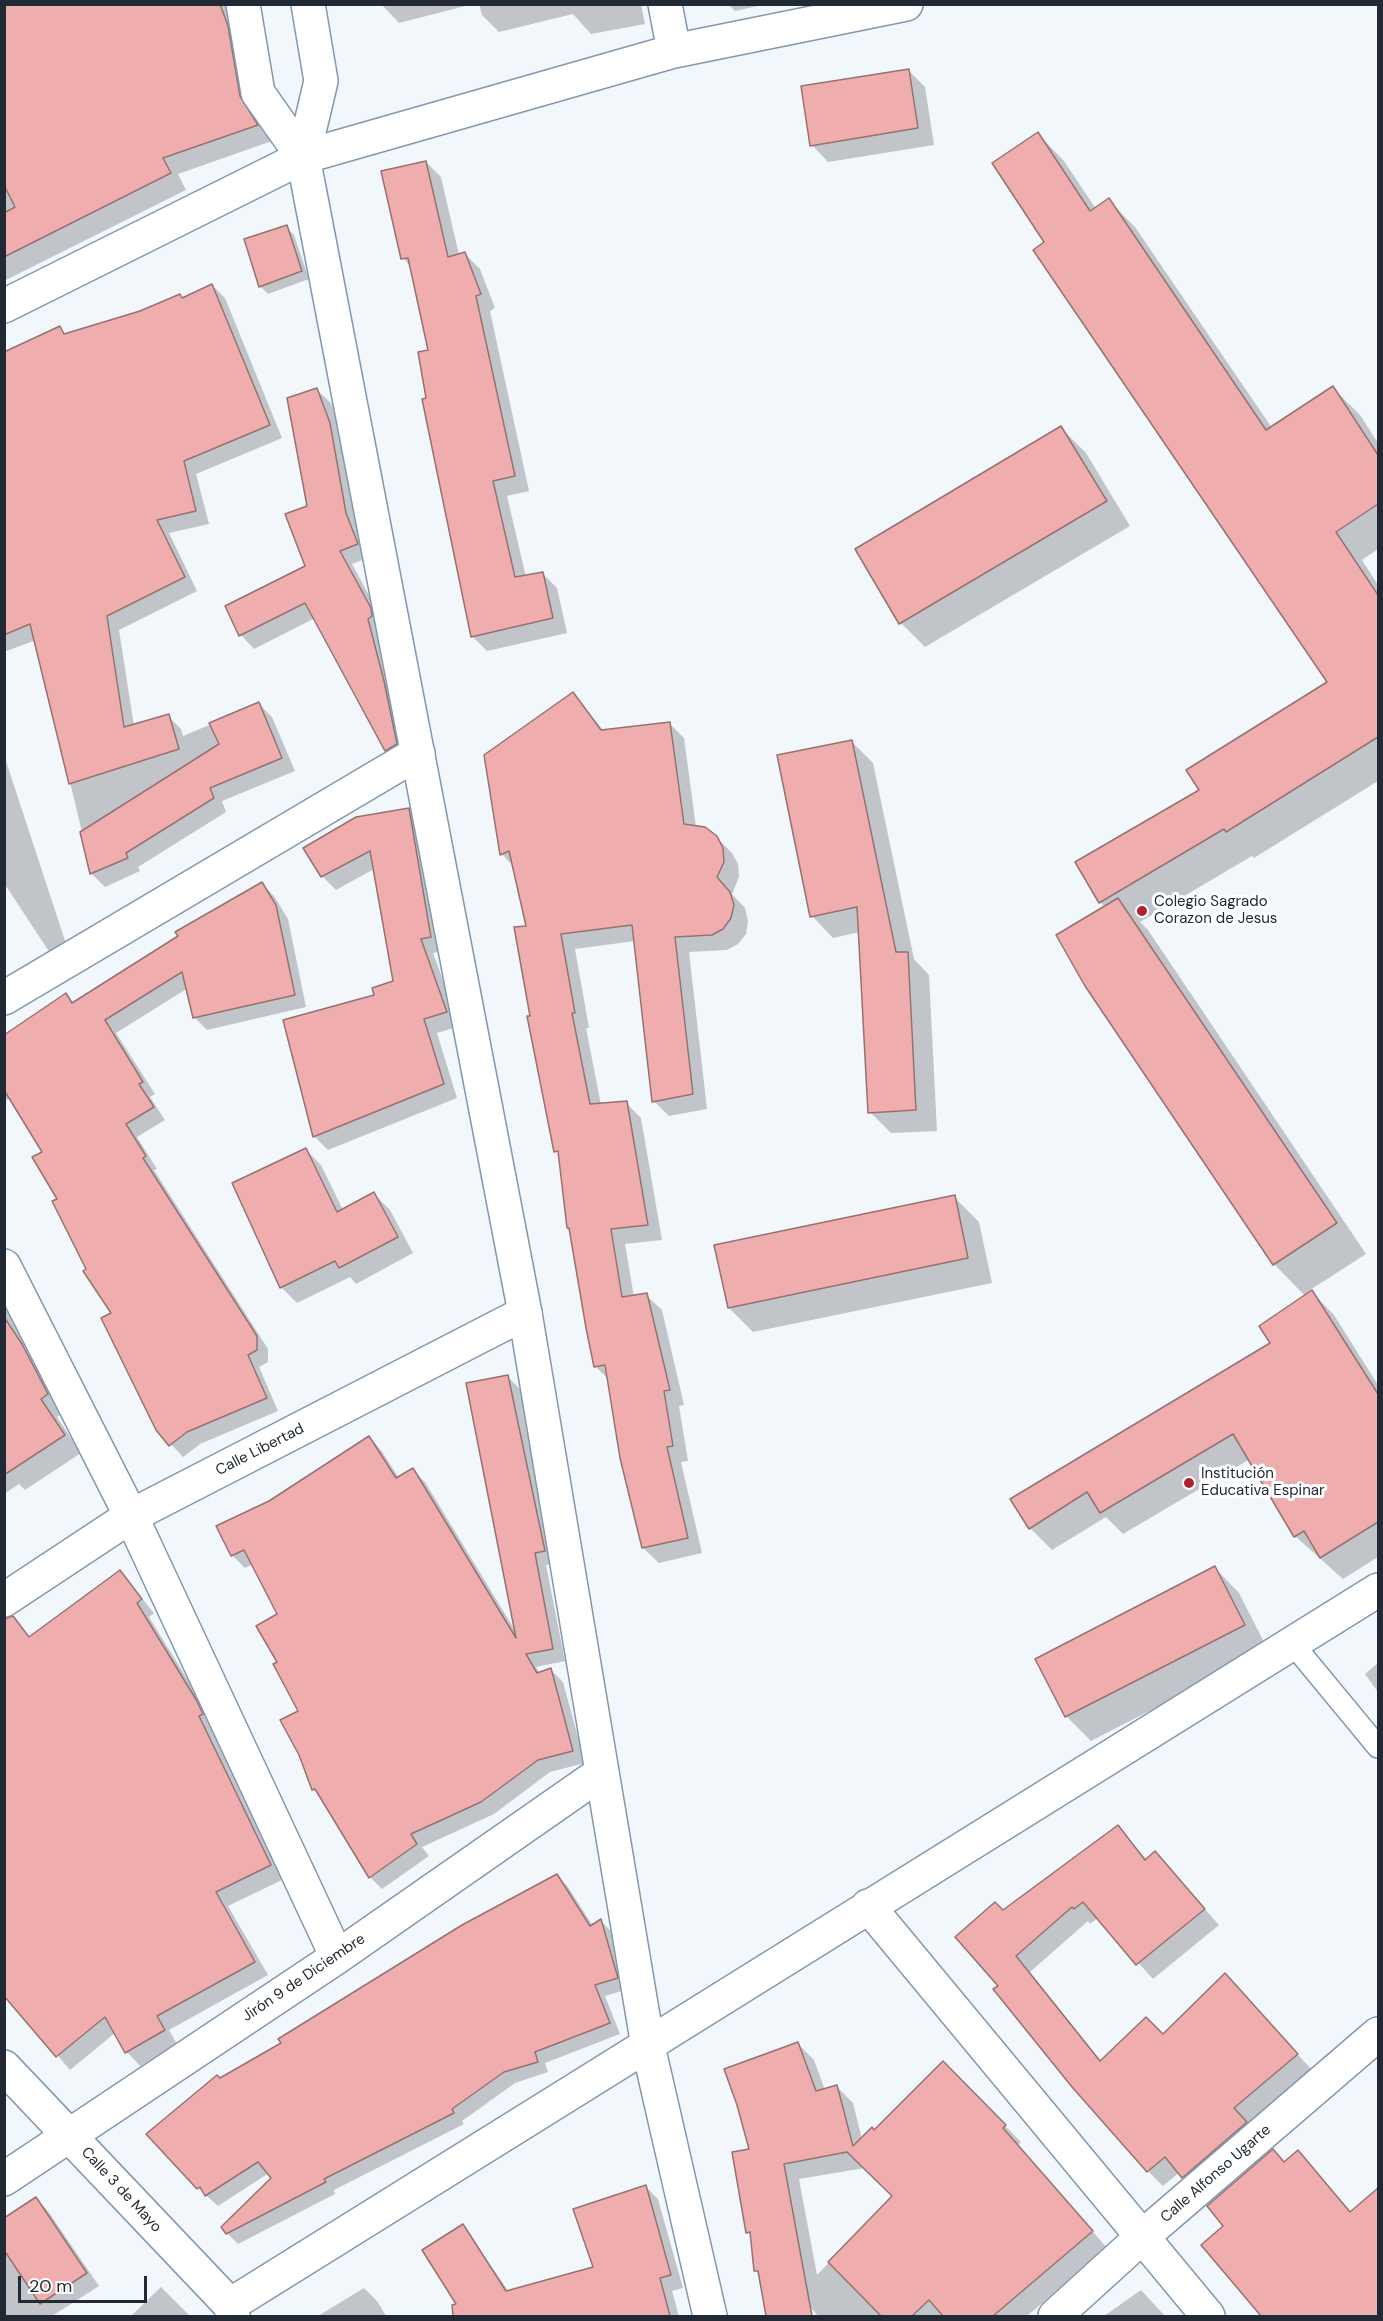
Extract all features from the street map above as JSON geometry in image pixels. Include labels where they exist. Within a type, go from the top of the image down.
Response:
[{"type":"street","points":[[243,4],[258,93],[303,157],[525,1313],[648,2046],[710,2316]]},
{"type":"street","points":[[303,157],[321,81],[308,4]]},
{"type":"street","points":[[665,4],[674,51]]},
{"type":"street","points":[[4,306],[303,157],[674,51],[906,4]]},
{"type":"street","points":[[4,998],[418,753]]},
{"type":"street","points":[[4,1266],[131,1516],[337,1957]]},
{"type":"street","name":"Calle Libertad","points":[[4,1600],[131,1516],[525,1313]]},
{"type":"street","points":[[231,2311],[868,1906],[1378,1590]]},
{"type":"street","name":"Jirón 9 de Diciembre","points":[[4,2179],[68,2134],[337,1957],[601,1773]]},
{"type":"street","points":[[868,1906],[1208,2316]]},
{"type":"street","name":"Calle Alfonso Ugarte","points":[[1055,2316],[1142,2237],[1378,2034]]},
{"type":"street","name":"Calle 3 de Mayo","points":[[4,2067],[231,2311]]},
{"type":"lane","points":[[1292,1643],[1378,1747]]},
{"type":"building","points":[[4,4],[220,4],[228,26],[240,96],[258,125],[163,158],[171,173],[4,257],[4,213],[15,207],[4,185]]},
{"type":"building","points":[[909,69],[918,128],[810,146],[801,86]]},
{"type":"building","points":[[1038,132],[1090,211],[1109,198],[1266,430],[1333,386],[1378,455],[1378,504],[1336,532],[1378,595],[1378,737],[1226,832],[1224,829],[1099,903],[1075,862],[1199,790],[1186,770],[1327,682],[1033,250],[1044,242],[992,163]]},
{"type":"building","points":[[426,161],[448,257],[465,252],[481,294],[476,296],[515,476],[493,481],[515,577],[543,572],[553,618],[471,637],[422,399],[426,398],[418,352],[428,350],[408,258],[401,259],[381,171]]},
{"type":"building","points":[[287,225],[302,271],[259,287],[244,239]]},
{"type":"building","points":[[212,284],[270,425],[184,461],[196,511],[157,520],[185,577],[107,616],[124,727],[169,714],[179,749],[69,784],[30,624],[4,635],[4,352],[60,326],[64,334],[140,311],[180,294],[182,298]]},
{"type":"building","points":[[317,388],[330,423],[346,513],[358,544],[340,551],[371,608],[372,616],[368,619],[397,744],[385,751],[305,603],[239,636],[225,606],[305,566],[285,514],[307,506],[287,398]]},
{"type":"building","points":[[1061,426],[1107,501],[899,624],[855,549]]},
{"type":"building","points":[[573,692],[601,730],[670,722],[684,824],[705,827],[717,836],[723,848],[724,862],[717,877],[730,892],[734,905],[731,918],[723,929],[712,935],[675,937],[693,1094],[652,1102],[632,925],[561,934],[575,1013],[572,1013],[590,1104],[627,1101],[648,1225],[611,1229],[622,1297],[647,1293],[670,1390],[664,1391],[673,1446],[667,1447],[688,1538],[642,1548],[620,1458],[605,1365],[594,1367],[586,1328],[569,1228],[567,1228],[558,1151],[554,1152],[527,1016],[530,1016],[514,927],[526,926],[509,851],[500,855],[484,755]]},
{"type":"building","points":[[259,702],[282,758],[210,788],[214,798],[126,853],[128,858],[90,874],[80,832],[219,744],[209,723]]},
{"type":"building","points":[[852,740],[896,952],[908,952],[916,1110],[868,1113],[857,907],[810,917],[777,755]]},
{"type":"building","points":[[409,808],[431,937],[421,939],[447,1012],[424,1019],[444,1084],[313,1137],[283,1020],[374,995],[372,988],[393,981],[370,851],[321,877],[303,848],[356,817]]},
{"type":"building","points":[[262,882],[276,905],[295,995],[193,1018],[182,972],[105,1020],[143,1082],[139,1084],[154,1107],[126,1124],[146,1156],[143,1158],[257,1336],[257,1350],[248,1355],[267,1398],[187,1432],[169,1446],[156,1430],[101,1318],[111,1313],[83,1271],[86,1269],[52,1201],[57,1199],[32,1157],[42,1152],[4,1090],[4,1035],[66,993],[72,1003],[178,936],[175,932]]},
{"type":"building","points":[[1118,898],[1337,1223],[1273,1265],[1085,986],[1056,935]]},
{"type":"building","points":[[306,1148],[337,1212],[374,1192],[398,1237],[339,1268],[335,1261],[280,1288],[232,1183]]},
{"type":"building","points":[[955,1195],[968,1258],[728,1308],[714,1245]]},
{"type":"building","points":[[1312,1290],[1378,1394],[1378,1522],[1320,1558],[1304,1531],[1294,1537],[1233,1434],[1100,1513],[1087,1492],[1029,1529],[1010,1499],[1270,1343],[1259,1326]]},
{"type":"building","points":[[4,1317],[22,1344],[48,1394],[41,1399],[65,1435],[4,1475]]},
{"type":"building","points":[[508,1375],[545,1551],[535,1553],[553,1649],[526,1654],[537,1673],[551,1668],[573,1751],[538,1760],[481,1802],[411,1834],[417,1844],[369,1878],[315,1789],[312,1790],[299,1755],[280,1720],[298,1711],[273,1664],[277,1662],[256,1626],[277,1614],[244,1550],[231,1556],[216,1526],[269,1501],[369,1436],[396,1478],[413,1468],[516,1638],[466,1383]]},
{"type":"building","points":[[1215,1566],[1245,1625],[1065,1717],[1035,1659]]},
{"type":"building","points":[[120,1570],[142,1599],[137,1603],[197,1701],[203,1714],[199,1716],[271,1865],[216,1892],[255,1962],[157,2016],[165,2030],[125,2053],[105,2017],[56,2057],[4,1996],[4,1619],[13,1616],[29,1637]]},
{"type":"building","points":[[1118,1825],[1145,1860],[1155,1851],[1205,1909],[1136,1965],[1083,1902],[1074,1909],[1072,1907],[1016,1956],[1100,2061],[1146,2017],[1163,2034],[1225,1973],[1298,2054],[1234,2108],[1247,2122],[1182,2178],[1165,2157],[1147,2172],[1072,2087],[993,1989],[998,1986],[955,1937],[995,1902],[1003,1910]]},
{"type":"building","points":[[557,1874],[590,1926],[601,1919],[618,1978],[595,1985],[610,2023],[535,2052],[538,2062],[504,2072],[452,2109],[454,2113],[324,2179],[326,2182],[226,2234],[221,2227],[271,2178],[258,2162],[205,2196],[200,2187],[197,2189],[146,2134],[217,2075],[220,2078],[281,2043],[278,2039],[462,1925]]},
{"type":"building","points":[[798,2042],[816,2091],[837,2085],[853,2146],[872,2127],[874,2130],[943,2061],[1006,2125],[1003,2128],[1093,2231],[993,2316],[943,2316],[929,2300],[912,2316],[881,2316],[828,2262],[892,2196],[847,2152],[784,2164],[812,2316],[766,2316],[758,2271],[754,2271],[750,2232],[746,2233],[732,2152],[749,2149],[724,2069]]},
{"type":"building","points":[[1273,2149],[1284,2162],[1298,2150],[1350,2212],[1378,2188],[1378,2316],[1261,2316],[1201,2245],[1223,2226],[1207,2206]]},
{"type":"building","points":[[646,2185],[671,2275],[660,2278],[670,2316],[453,2316],[452,2305],[456,2304],[422,2250],[463,2224],[506,2291],[593,2267],[573,2209]]},
{"type":"building","points":[[36,2197],[87,2273],[40,2304],[4,2250],[4,2218]]},
{"type":"place","name":"Colegio Sagrado Corazon de Jesus","points":[[1142,911]]},
{"type":"place","name":"Institución Educativa Espinar","points":[[1189,1483]]}]
